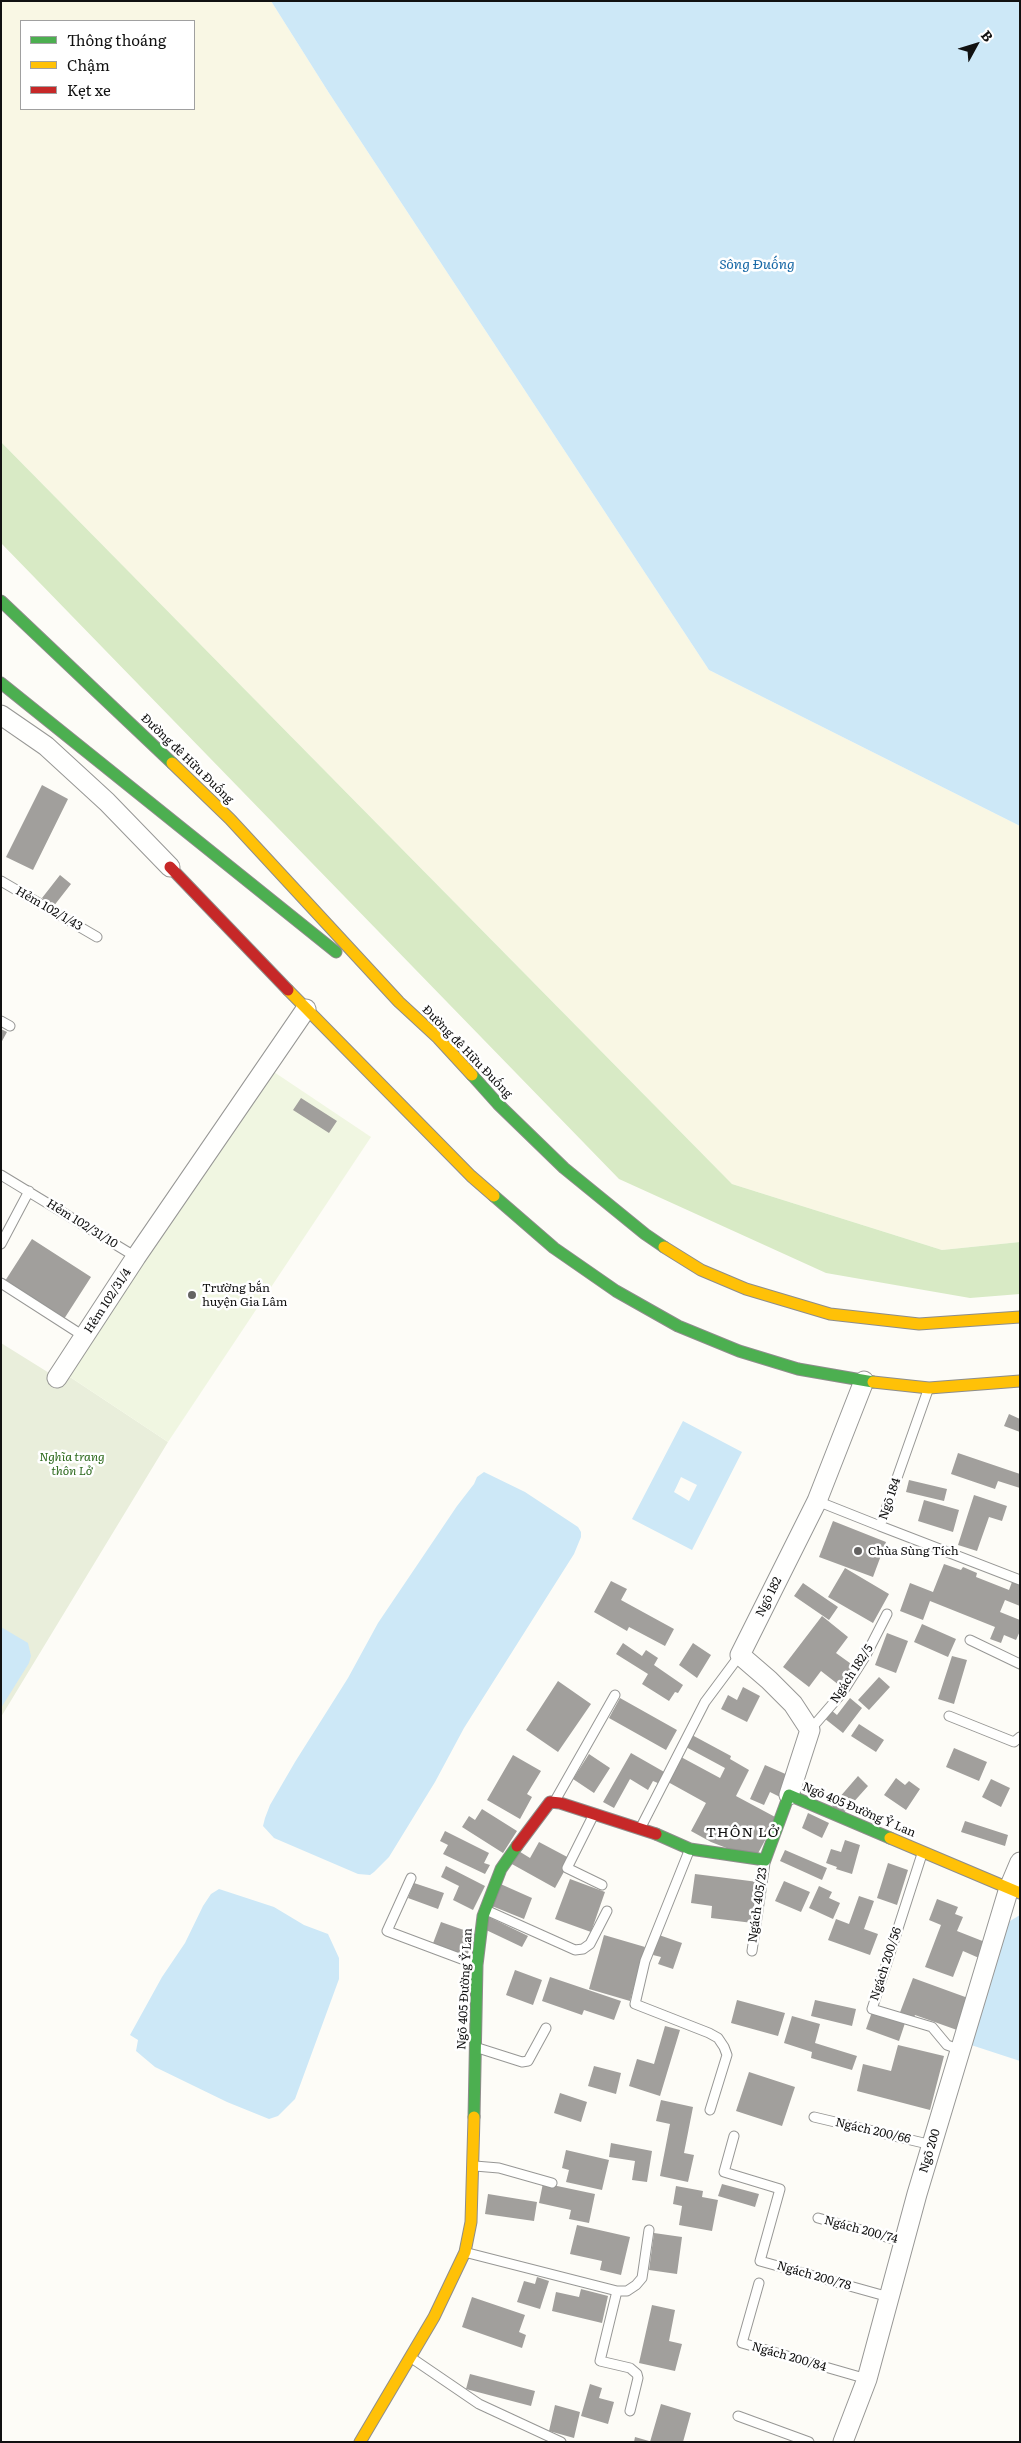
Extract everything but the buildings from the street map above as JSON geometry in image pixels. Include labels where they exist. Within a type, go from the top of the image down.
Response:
[{"type":"street","name":"Đường đê Hữu Đuống","points":[[1,601],[230,820],[363,961],[399,1002],[438,1038],[498,1104],[564,1168],[645,1234],[701,1270],[746,1289],[830,1314],[919,1324],[1020,1317]]},
{"type":"street","points":[[1,683],[399,1002]]},
{"type":"street","points":[[1,715],[46,746],[107,802],[306,1009],[471,1176],[554,1248],[616,1291],[678,1326],[739,1351],[798,1369],[864,1381],[928,1388],[1020,1381]]},
{"type":"street","name":"Hẻm 102/31/4","points":[[85,1337],[136,1257],[306,1009]]},
{"type":"street","points":[[57,1378],[85,1337]]},
{"type":"street","name":"Ngõ 182","points":[[740,1655],[817,1501],[864,1381]]},
{"type":"street","points":[[740,1655],[793,1704],[810,1730],[789,1795]]},
{"type":"street","name":"Ngõ 405 Đường Ỷ Lan","points":[[765,1860],[789,1795],[1015,1890]]},
{"type":"street","points":[[555,1802],[641,1828],[690,1849],[765,1860]]},
{"type":"street","name":"Ngõ 405 Đường Ỷ Lan","points":[[360,2442],[443,2301],[465,2252],[471,2222],[474,2166],[477,1965],[485,1910],[501,1869],[513,1850],[546,1806],[555,1802]]},
{"type":"street","name":"Ngõ 200","points":[[842,2442],[867,2380],[932,2145],[1015,1890],[1020,1862]]},
{"type":"lane","name":"Hẻm 102/1/43","points":[[1,881],[97,937]]},
{"type":"lane","points":[[1,1021],[10,1026]]},
{"type":"lane","name":"Hẻm 102/31/10","points":[[1,1175],[136,1257]]},
{"type":"lane","points":[[1,1244],[29,1191]]},
{"type":"lane","name":"Hẻm 102/31/4","points":[[1,1283],[85,1337]]},
{"type":"lane","name":"Ngõ 184","points":[[928,1388],[880,1526],[1020,1580]]},
{"type":"lane","points":[[817,1501],[880,1526]]},
{"type":"lane","name":"Ngách 182/5","points":[[810,1730],[842,1693],[866,1655],[887,1614]]},
{"type":"lane","points":[[970,1640],[1020,1664]]},
{"type":"lane","points":[[641,1828],[704,1702],[740,1655]]},
{"type":"lane","points":[[555,1802],[615,1695]]},
{"type":"lane","points":[[949,1716],[1014,1742],[1020,1737]]},
{"type":"lane","points":[[594,1813],[567,1868],[602,1885]]},
{"type":"lane","points":[[690,1849],[645,1962],[635,2004],[709,2033],[718,2038],[724,2046],[727,2055],[710,2110]]},
{"type":"lane","name":"Ngách 200/56","points":[[922,1851],[872,2009],[932,2027],[947,2045],[962,2050]]},
{"type":"lane","name":"Ngách 405/23","points":[[752,1951],[765,1860]]},
{"type":"lane","points":[[411,1878],[387,1932],[477,1965]]},
{"type":"lane","points":[[485,1910],[575,1950],[583,1949],[590,1944],[607,1910]]},
{"type":"lane","points":[[475,2047],[522,2062],[532,2056],[546,2028]]},
{"type":"lane","name":"Ngách 200/66","points":[[814,2117],[932,2145]]},
{"type":"lane","name":"Ngách 200/78","points":[[734,2136],[724,2172],[780,2189],[760,2261],[889,2297]]},
{"type":"lane","points":[[474,2166],[499,2168],[552,2183]]},
{"type":"lane","name":"Ngách 200/74","points":[[818,2218],[904,2242]]},
{"type":"lane","points":[[465,2252],[617,2291],[627,2291],[642,2278],[649,2230]]},
{"type":"lane","name":"Ngách 200/84","points":[[759,2283],[742,2343],[867,2380]]},
{"type":"lane","points":[[617,2291],[600,2361],[630,2368],[637,2374],[638,2378],[630,2411]]},
{"type":"lane","points":[[411,2358],[446,2384],[478,2404],[561,2442]]},
{"type":"lane","points":[[738,2416],[809,2442]]},
{"type":"shaded area","points":[[1,1],[271,1],[329,93],[709,670],[1020,826],[1020,1242],[942,1250],[732,1184],[1,442]]},
{"type":"green space","points":[[1,442],[732,1184],[942,1250],[1020,1242],[1020,1294],[970,1298],[826,1273],[619,1179],[1,543]]},
{"type":"green space","name":"Trường bắn huyện Gia Lâm","points":[[268,1068],[371,1137],[168,1442],[67,1375]]},
{"type":"green space","name":"Nghĩa trang thôn Lở","points":[[1,1343],[54,1376],[58,1369],[168,1442],[1,1717]]},
{"type":"water","name":"Sông Đuống","points":[[271,1],[1020,1],[1020,826],[709,670],[329,93]]},
{"type":"water","points":[[683,1421],[742,1452],[692,1550],[632,1519]],"holes":[[[681,1477],[697,1485],[689,1501],[674,1492]]]},
{"type":"water","points":[[484,1472],[525,1492],[578,1527],[581,1537],[574,1554],[464,1728],[435,1782],[389,1857],[374,1872],[370,1875],[358,1874],[274,1838],[263,1826],[270,1805],[348,1678],[378,1623],[477,1477]]},
{"type":"water","points":[[1,1627],[28,1643],[31,1656],[29,1663],[1,1708]]},
{"type":"water","points":[[219,1889],[274,1907],[304,1925],[328,1934],[339,1958],[339,1979],[295,2099],[278,2116],[269,2119],[227,2102],[155,2067],[136,2051],[138,2040],[130,2035],[162,1977],[185,1943],[203,1906],[211,1894]]},
{"type":"water","points":[[1020,1915],[1020,2061],[968,2044],[1005,1924]]},
{"type":"traffic: fast","points":[[1,601],[172,763]]},
{"type":"traffic: fast","points":[[1,683],[336,952]]},
{"type":"traffic: fast","points":[[472,1075],[498,1104],[564,1168],[645,1234],[664,1247]]},
{"type":"traffic: fast","points":[[494,1196],[554,1248],[616,1291],[678,1326],[739,1351],[798,1369],[873,1382]]},
{"type":"traffic: fast","points":[[656,1834],[690,1849],[765,1860],[789,1795],[890,1838]]},
{"type":"traffic: fast","points":[[474,2117],[477,1965],[483,1916],[501,1869],[517,1846]]},
{"type":"traffic: slow","points":[[172,763],[230,819],[399,1002],[438,1038],[472,1075]]},
{"type":"traffic: slow","points":[[288,990],[471,1176],[494,1196]]},
{"type":"traffic: slow","points":[[664,1247],[701,1270],[746,1289],[830,1314],[919,1324],[1020,1317]]},
{"type":"traffic: slow","points":[[873,1382],[929,1388],[1020,1381]]},
{"type":"traffic: slow","points":[[890,1838],[1020,1893]]},
{"type":"traffic: slow","points":[[360,2442],[434,2317],[465,2252],[471,2222],[474,2117]]},
{"type":"traffic: jam","points":[[170,867],[288,990]]},
{"type":"traffic: jam","points":[[517,1846],[550,1802],[560,1803],[656,1834]]},
{"type":"place","name":"Trường bắn huyện Gia Lâm","points":[[192,1295]]},
{"type":"place","name":"Chùa Sùng Tích","points":[[858,1551]]},
{"type":"district","name":"THÔN LỞ","points":[[743,1833]]}]
